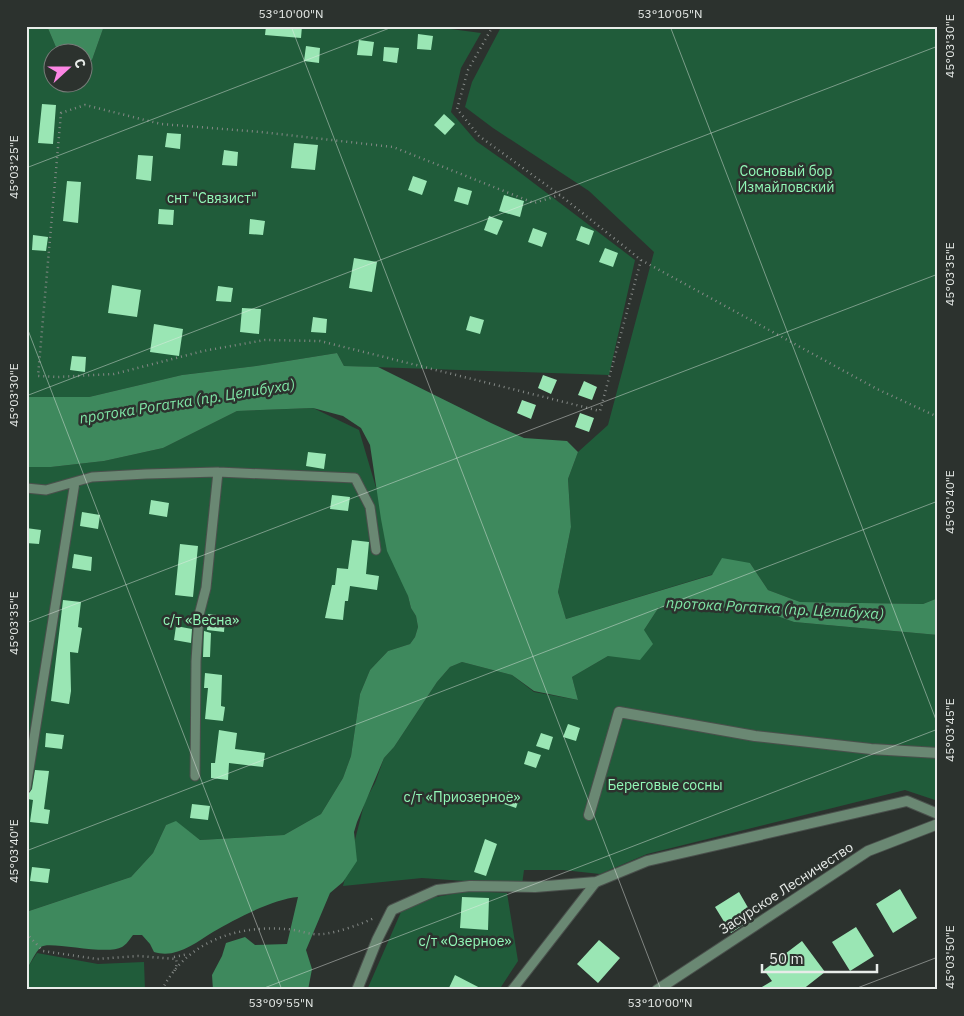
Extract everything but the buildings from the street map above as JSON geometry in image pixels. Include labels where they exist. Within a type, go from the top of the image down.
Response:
[{"type":"street","points":[[589,815],[619,712],[755,736],[871,749],[938,753]]},
{"type":"street","points":[[357,990],[377,940],[392,910],[436,890],[470,886],[536,887],[596,882],[647,861],[907,801],[938,814]]},
{"type":"street","name":"Засурское Лесничество","points":[[657,990],[868,851],[938,824]]},
{"type":"lane","points":[[195,776],[196,661],[199,615],[206,588],[218,472]]},
{"type":"lane","points":[[26,488],[46,490],[92,477],[218,472],[354,478],[370,507],[376,550]]},
{"type":"lane","points":[[26,788],[74,482]]},
{"type":"lane","points":[[512,990],[596,882]]},
{"type":"path","points":[[493,26],[468,70],[457,108],[479,136],[560,195],[641,260],[877,389],[938,417]]},
{"type":"path","points":[[560,195],[534,203],[393,147],[261,132],[161,124],[85,105],[61,114],[38,376],[57,378],[114,374],[202,351],[265,340],[320,342],[600,411],[641,260]]},
{"type":"path","points":[[170,958],[189,954],[208,942],[248,930],[285,928],[322,935],[369,921],[392,910]]},
{"type":"path","points":[[26,933],[43,951],[97,959],[138,956],[176,959],[177,964],[173,975]]},
{"type":"path","points":[[162,990],[189,954]]},
{"type":"green space","name":"снт \"Связист\"","points":[[26,26],[47,26],[54,42],[42,42],[42,92],[92,92],[92,60],[104,26],[428,26],[481,33],[461,68],[451,112],[476,141],[635,260],[609,375],[344,366],[337,353],[182,375],[89,397],[26,397]]},
{"type":"green space","name":"Сосновый бор Измайловский","points":[[504,26],[938,26],[938,598],[923,604],[800,602],[768,590],[750,563],[566,619],[558,592],[571,527],[568,479],[578,452],[608,425],[654,252],[589,191],[493,128],[465,107],[472,82],[500,29]]},
{"type":"green space","name":"с/т «Весна»","points":[[313,408],[359,430],[418,627],[415,637],[410,644],[388,651],[370,670],[360,694],[351,756],[343,778],[321,814],[284,835],[200,840],[176,822],[166,825],[153,853],[131,877],[26,912],[26,467],[51,467],[104,461],[163,448],[237,411]]},
{"type":"green space","points":[[659,607],[754,608],[794,622],[938,635],[938,801],[905,790],[647,854],[600,874],[563,870],[524,870],[522,885],[422,878],[343,886],[365,801],[375,783],[384,758],[394,747],[437,682],[450,667],[462,662],[512,675],[534,692],[578,700],[572,677],[608,656],[644,630]]},
{"type":"green space","name":"с/т «Озерное»","points":[[469,891],[507,893],[518,961],[499,990],[367,990],[401,912],[425,899]]},
{"type":"green space","points":[[37,953],[98,964],[144,962],[145,990],[26,990],[26,970]]},
{"type":"water","points":[[47,26],[104,26],[92,60],[92,42],[54,42]]},
{"type":"water","name":"протока Рогатка (пр. Целибуха)","points":[[337,353],[344,366],[378,367],[524,438],[567,441],[578,452],[568,479],[571,527],[558,592],[566,619],[712,575],[722,558],[750,563],[768,590],[800,602],[923,604],[938,598],[938,635],[794,622],[754,608],[659,607],[644,630],[653,644],[640,660],[608,656],[572,677],[578,700],[534,691],[512,675],[462,662],[450,667],[437,682],[394,747],[384,758],[354,832],[357,861],[343,882],[330,893],[306,950],[312,969],[308,990],[213,990],[212,975],[222,956],[226,943],[245,937],[255,945],[287,944],[298,897],[277,901],[254,910],[178,952],[162,954],[154,952],[142,935],[133,935],[122,947],[114,949],[104,950],[46,945],[39,949],[26,970],[26,912],[131,877],[153,853],[166,825],[176,821],[200,840],[284,835],[321,814],[343,778],[351,756],[360,694],[370,670],[388,651],[410,644],[415,637],[418,627],[408,596],[387,551],[370,445],[361,428],[343,416],[313,408],[237,411],[163,448],[104,461],[51,467],[26,467],[26,397],[89,397],[182,375]]},
{"type":"park label","name":"Береговые сосны","points":[[665,785]]},
{"type":"park label","name":"с/т «Приозерное»","points":[[462,797]]}]
